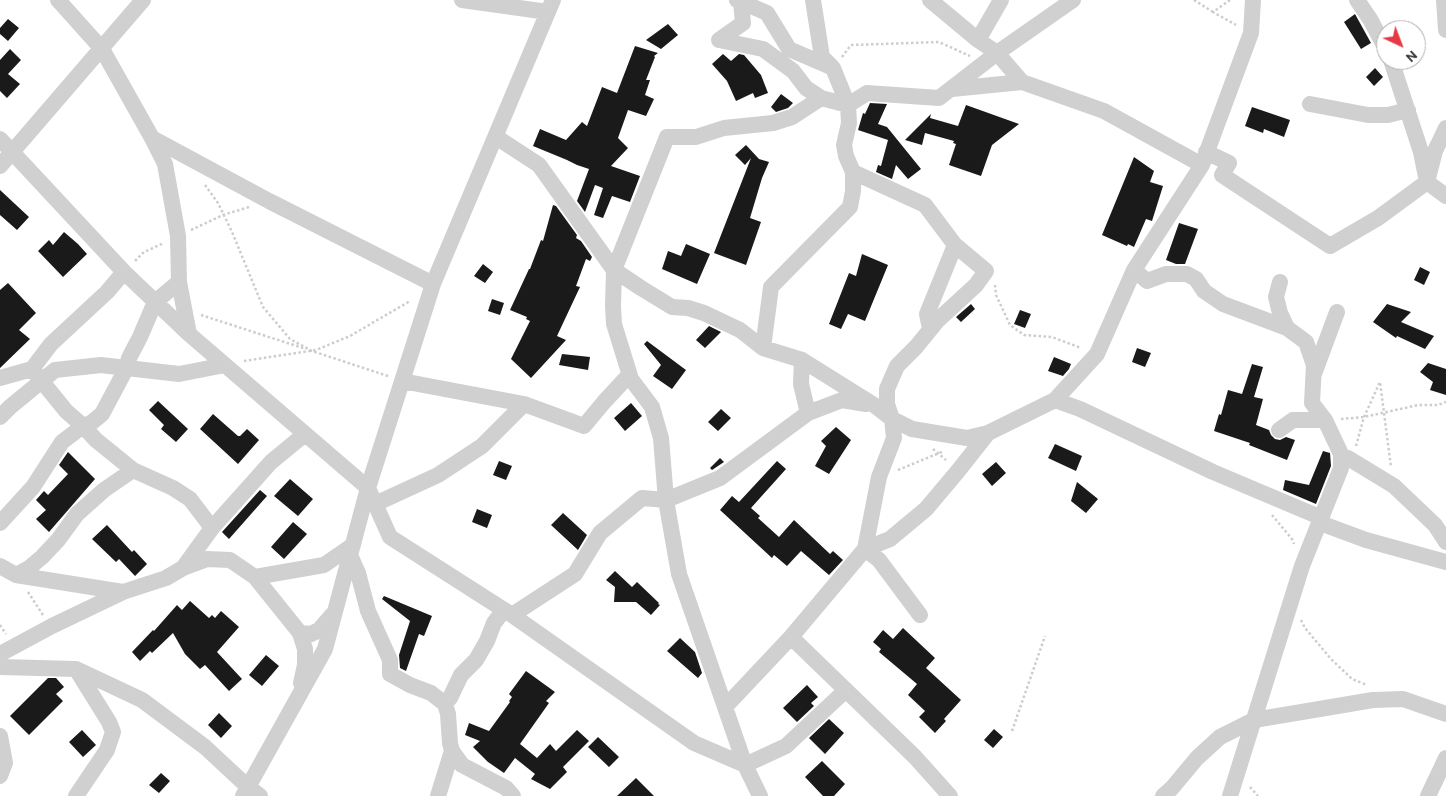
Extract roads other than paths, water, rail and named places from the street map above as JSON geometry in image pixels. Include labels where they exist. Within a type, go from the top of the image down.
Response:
[{"type":"street","points":[[58,0],[102,49],[165,164],[178,236],[179,282],[189,334]]},
{"type":"street","points":[[0,166],[143,0]]},
{"type":"street","points":[[0,668],[76,669],[142,700],[205,747],[251,793],[298,698],[325,649],[368,488],[433,284],[551,6],[462,0]]},
{"type":"street","points":[[764,348],[771,287],[850,207],[853,190],[853,172],[846,156],[844,145],[849,123],[848,105],[833,68],[822,57],[813,0]]},
{"type":"street","points":[[930,0],[978,40],[991,58],[1022,82],[1104,111],[1204,158],[1229,164],[1222,175],[1330,246],[1378,218],[1427,182],[1435,151],[1446,128]]},
{"type":"street","points":[[978,40],[1001,0]]},
{"type":"street","points":[[739,1],[743,22],[719,40],[763,49],[793,71],[806,88],[821,98],[848,105],[867,93],[939,98],[991,58],[1073,0]]},
{"type":"street","points":[[496,137],[538,165],[614,270],[672,307],[688,308],[704,313],[740,330],[764,348],[802,360],[874,405],[892,419],[912,429],[967,438],[988,433],[1054,400],[1097,354],[1134,270],[1204,158],[1250,34],[1253,0]]},
{"type":"street","points":[[1357,0],[1376,30]]},
{"type":"street","points":[[1444,0],[1446,30]]},
{"type":"street","points":[[739,1],[767,13],[789,49],[833,68]]},
{"type":"street","points":[[1394,70],[1421,152],[1427,182],[1446,196]]},
{"type":"street","points":[[951,90],[1022,82]]},
{"type":"street","points":[[760,796],[745,765],[679,574],[666,500],[661,438],[652,407],[629,375],[614,324],[612,306],[614,270],[667,137],[696,137],[724,128],[774,122],[792,117],[821,98]]},
{"type":"street","points":[[1310,104],[1368,115],[1408,110]]},
{"type":"street","points":[[0,138],[124,272],[155,302],[189,334],[368,488],[390,537],[508,613],[694,743],[745,765],[786,746],[846,690]]},
{"type":"street","points":[[152,138],[269,201],[433,284]]},
{"type":"street","points":[[853,172],[925,205],[955,245],[986,271],[976,285],[938,320],[897,366],[887,389],[887,404],[892,419],[894,438],[879,477],[865,549]]},
{"type":"street","points":[[930,330],[927,314],[955,245]]},
{"type":"street","points":[[1134,270],[1147,281],[1166,274],[1187,274],[1196,279],[1204,291],[1223,304],[1287,328],[1306,342],[1314,365],[1312,403],[1325,420],[1341,454],[1341,468],[1302,566],[1230,796]]},
{"type":"street","points":[[0,417],[37,376],[51,344],[107,292],[124,272]]},
{"type":"street","points":[[0,523],[33,487],[62,442],[102,414],[128,367],[129,358],[140,338],[155,302],[179,282]]},
{"type":"street","points":[[1280,282],[1276,297],[1280,313],[1287,328]]},
{"type":"street","points":[[1313,376],[1337,312]]},
{"type":"street","points":[[802,360],[801,384],[808,413]]},
{"type":"street","points":[[0,378],[37,376],[55,370],[101,365],[179,374],[225,365]]},
{"type":"street","points":[[402,381],[524,404],[584,426],[629,375]]},
{"type":"street","points":[[37,376],[66,412],[96,440],[133,470],[173,488],[190,499],[212,528]]},
{"type":"street","points":[[445,704],[461,675],[476,660],[487,641],[494,623],[574,574],[600,533],[642,498],[666,500],[720,478],[808,413],[842,400],[874,405]]},
{"type":"street","points":[[1054,400],[1080,409],[1213,472],[1366,540],[1446,562]]},
{"type":"street","points":[[375,504],[438,475],[482,446],[524,404]]},
{"type":"street","points":[[1279,430],[1293,420],[1325,420]]},
{"type":"street","points":[[725,707],[791,637],[865,549],[890,539],[926,509],[988,433]]},
{"type":"street","points":[[182,568],[212,528],[271,462],[305,434]]},
{"type":"street","points":[[1348,458],[1394,486],[1435,525],[1446,542]]},
{"type":"street","points":[[16,575],[29,568],[58,540],[77,514],[104,490],[133,470]]},
{"type":"street","points":[[865,549],[879,560],[920,615]]},
{"type":"street","points":[[255,577],[324,565],[351,550]]},
{"type":"street","points":[[351,550],[368,611],[390,660],[390,674],[410,685],[431,693],[445,704],[452,751],[462,765],[506,788],[513,796]]},
{"type":"street","points":[[0,654],[52,626],[123,592],[166,578],[182,568],[207,559],[230,560],[255,577],[300,633],[305,649],[305,665],[298,698]]},
{"type":"street","points":[[0,566],[16,575],[123,592]]},
{"type":"street","points":[[300,633],[311,634],[320,630],[335,612]]},
{"type":"street","points":[[791,637],[915,757],[950,796]]},
{"type":"street","points":[[76,669],[109,722],[112,732],[107,750],[80,793]]},
{"type":"street","points":[[1163,796],[1197,758],[1220,737],[1254,720],[1373,700],[1403,699],[1446,714]]},
{"type":"street","points":[[0,736],[5,763],[0,776]]},
{"type":"street","points":[[438,796],[452,751]]},
{"type":"street","points":[[1428,796],[1446,758]]}]
